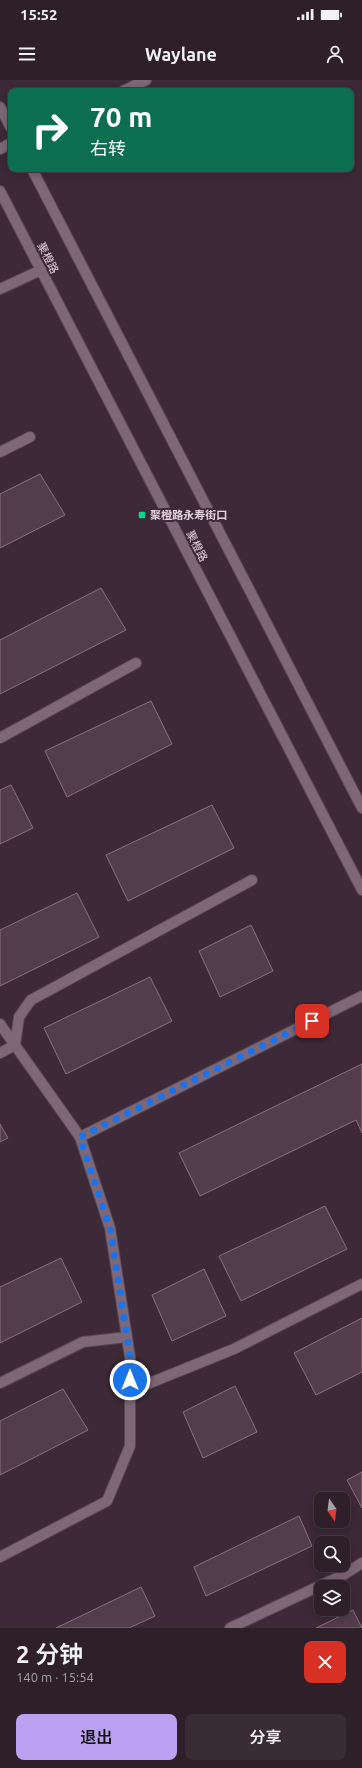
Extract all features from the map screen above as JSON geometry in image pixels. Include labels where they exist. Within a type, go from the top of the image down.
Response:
[{"type":"street","points":[[129,88],[146,80]]},
{"type":"street","points":[[0,107],[8,122]]},
{"type":"street","points":[[34,172],[362,808]]},
{"type":"street","name":"聚橙路","points":[[0,191],[362,890]]},
{"type":"street","points":[[0,289],[41,270]]},
{"type":"street","points":[[0,452],[30,437]]},
{"type":"street","points":[[0,738],[136,663]]},
{"type":"street","points":[[15,1045],[19,1017],[31,1000],[252,880]]},
{"type":"street","points":[[80,1137],[362,996]]},
{"type":"street","points":[[0,1024],[80,1137],[110,1228],[130,1357],[130,1446],[107,1501],[0,1557]]},
{"type":"street","points":[[0,1053],[15,1045]]},
{"type":"street","points":[[130,1391],[234,1349],[362,1284]]},
{"type":"street","points":[[0,1383],[84,1342],[127,1337]]},
{"type":"street","points":[[230,1628],[343,1575],[362,1563]]},
{"type":"building","points":[[40,474],[65,515],[0,548],[0,494]]},
{"type":"building","points":[[101,588],[126,630],[0,694],[0,640]]},
{"type":"building","points":[[151,701],[172,744],[67,797],[45,751]]},
{"type":"building","points":[[11,785],[33,828],[0,844],[0,790]]},
{"type":"building","points":[[212,805],[234,848],[128,901],[106,855]]},
{"type":"building","points":[[77,893],[99,937],[0,986],[0,930]]},
{"type":"building","points":[[251,925],[273,971],[220,997],[199,951]]},
{"type":"building","points":[[150,977],[172,1021],[66,1074],[44,1028]]},
{"type":"building","points":[[362,1064],[362,1133],[356,1120],[200,1196],[179,1153]]},
{"type":"building","points":[[0,1124],[8,1138],[0,1142]]},
{"type":"building","points":[[325,1206],[347,1249],[241,1301],[219,1256]]},
{"type":"building","points":[[61,1258],[82,1302],[0,1343],[0,1287]]},
{"type":"building","points":[[204,1269],[226,1316],[172,1341],[152,1295]]},
{"type":"building","points":[[362,1318],[362,1372],[316,1395],[294,1353]]},
{"type":"building","points":[[235,1386],[257,1432],[203,1458],[183,1412]]},
{"type":"building","points":[[63,1389],[88,1430],[0,1475],[0,1421]]},
{"type":"building","points":[[362,1472],[362,1508],[347,1480]]},
{"type":"building","points":[[299,1516],[312,1546],[206,1596],[194,1567]]},
{"type":"building","points":[[141,1587],[155,1616],[129,1628],[56,1628]]},
{"type":"building","points":[[353,1610],[362,1628],[316,1628],[341,1616],[350,1616],[350,1611]]},
{"type":"place","name":"聚橙路永寿街口","points":[[142,515]]},
{"type":"route","points":[[130,1380],[130,1357],[110,1228],[80,1137],[312,1021]]}]
